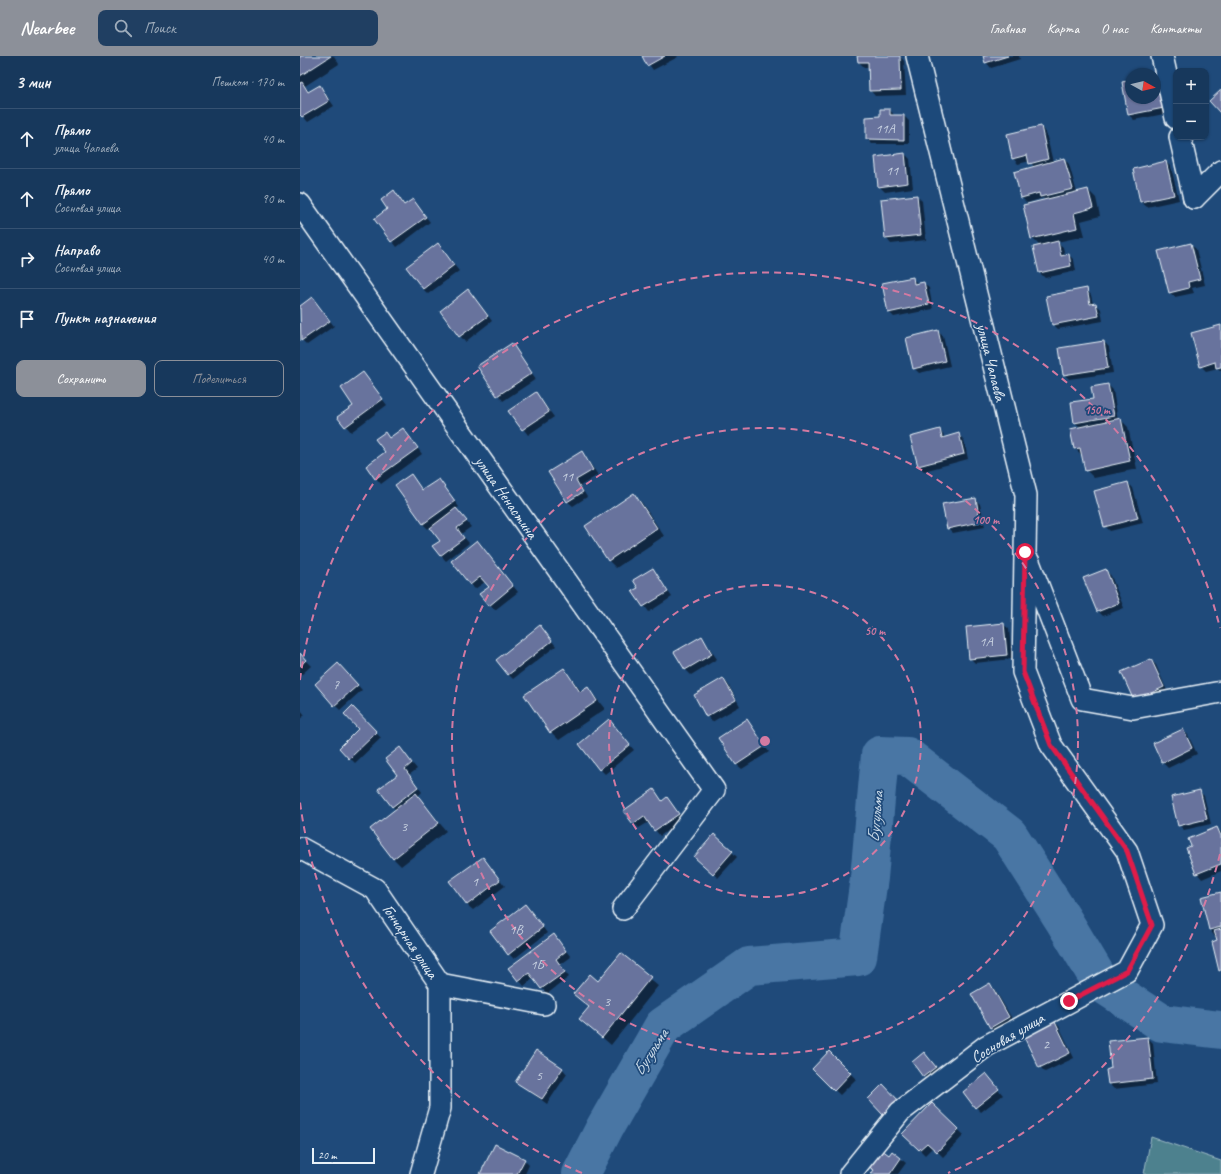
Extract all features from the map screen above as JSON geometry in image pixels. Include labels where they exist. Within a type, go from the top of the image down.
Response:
[{"type":"street","name":"улица Чапаева","points":[[917,56],[1026,495],[1023,672]]},
{"type":"street","points":[[1162,56],[1173,105]]},
{"type":"street","points":[[1181,140],[1194,198],[1221,171]]},
{"type":"street","name":"улица Ненастина","points":[[300,204],[714,790],[623,908]]},
{"type":"street","points":[[1025,552],[1082,699],[1133,708],[1221,692]]},
{"type":"street","name":"Сосновая улица","points":[[850,1174],[900,1112],[986,1046],[1127,971],[1152,925],[1127,851],[1051,745],[1023,672]]},
{"type":"street","name":"Гончарная улица","points":[[300,848],[376,889],[440,984],[440,1108],[421,1174]]},
{"type":"street","points":[[440,984],[544,1004]]},
{"type":"green space","points":[[1151,1137],[1221,1161],[1221,1174],[1144,1174]]},
{"type":"building","points":[[300,56],[331,56],[300,76]]},
{"type":"building","points":[[642,56],[665,56],[647,66]]},
{"type":"building","points":[[857,56],[900,56],[901,90],[869,91],[868,62],[858,62]]},
{"type":"building","points":[[983,56],[1008,56],[985,63]]},
{"type":"building","points":[[1125,81],[1125,98],[1122,82]]},
{"type":"building","points":[[302,82],[308,92],[320,85],[329,101],[302,117],[300,115],[300,83]]},
{"type":"building","points":[[1221,90],[1221,114],[1209,101]]},
{"type":"building","points":[[1161,94],[1164,108],[1128,115],[1126,104],[1161,104]]},
{"type":"building","points":[[880,109],[890,109],[890,115],[904,115],[904,140],[866,139],[866,117],[880,116]]},
{"type":"building","points":[[1041,126],[1048,159],[1029,164],[1027,155],[1012,159],[1007,134]]},
{"type":"building","points":[[905,153],[908,183],[878,187],[875,157]]},
{"type":"building","points":[[1064,158],[1073,189],[1040,197],[1039,193],[1021,198],[1014,172]]},
{"type":"building","points":[[1166,161],[1174,195],[1140,202],[1133,169]]},
{"type":"building","points":[[1088,189],[1093,208],[1074,213],[1077,228],[1031,239],[1023,205]]},
{"type":"building","points":[[394,190],[404,205],[413,199],[426,217],[391,242],[374,219],[387,209],[381,200]]},
{"type":"building","points":[[917,195],[921,235],[885,239],[881,199]]},
{"type":"building","points":[[1058,241],[1061,256],[1069,254],[1071,266],[1039,273],[1033,247]]},
{"type":"building","points":[[438,243],[454,265],[423,289],[406,267]]},
{"type":"building","points":[[1191,243],[1200,279],[1188,282],[1189,288],[1169,293],[1158,251]]},
{"type":"building","points":[[913,277],[914,284],[924,282],[929,304],[888,313],[882,283]]},
{"type":"building","points":[[1087,288],[1090,304],[1096,303],[1099,316],[1052,325],[1046,296]]},
{"type":"building","points":[[468,289],[488,316],[459,337],[440,311]]},
{"type":"building","points":[[312,297],[330,321],[301,341],[300,306]]},
{"type":"building","points":[[1221,325],[1221,367],[1216,368],[1215,362],[1200,367],[1191,333]]},
{"type":"building","points":[[938,330],[945,361],[913,369],[906,338]]},
{"type":"building","points":[[1104,341],[1108,368],[1063,375],[1059,348]]},
{"type":"building","points":[[512,343],[532,373],[497,396],[477,366]]},
{"type":"building","points":[[363,372],[383,399],[345,427],[337,417],[353,406],[341,388]]},
{"type":"building","points":[[1108,384],[1114,416],[1074,423],[1071,402],[1093,399],[1091,387]]},
{"type":"building","points":[[536,392],[549,412],[522,430],[508,411]]},
{"type":"building","points":[[1121,418],[1130,461],[1085,471],[1080,448],[1074,449],[1070,429]]},
{"type":"building","points":[[403,428],[418,448],[375,479],[366,466],[385,452],[375,439],[385,432],[389,438]]},
{"type":"building","points":[[940,429],[942,438],[959,433],[964,454],[918,466],[910,437]]},
{"type":"building","points":[[582,451],[593,470],[576,480],[583,492],[567,502],[548,472]]},
{"type":"building","points":[[411,474],[422,490],[439,479],[455,501],[423,524],[395,485]]},
{"type":"building","points":[[1128,482],[1138,518],[1104,527],[1094,491]]},
{"type":"building","points":[[634,493],[657,528],[608,561],[585,526]]},
{"type":"building","points":[[976,498],[980,522],[947,529],[942,504]]},
{"type":"building","points":[[456,508],[467,521],[457,528],[464,538],[440,556],[432,546],[440,541],[430,528]]},
{"type":"building","points":[[477,540],[513,586],[489,606],[479,594],[489,587],[480,577],[470,585],[451,561]]},
{"type":"building","points":[[653,568],[668,592],[643,607],[632,591],[638,588],[633,580]]},
{"type":"building","points":[[1106,569],[1119,603],[1097,612],[1083,578]]},
{"type":"building","points":[[1004,623],[1007,655],[969,659],[966,627]]},
{"type":"building","points":[[540,625],[552,641],[508,675],[496,660]]},
{"type":"building","points":[[702,636],[712,654],[685,670],[674,652]]},
{"type":"building","points":[[300,653],[306,660],[300,666]]},
{"type":"building","points":[[1151,659],[1164,687],[1134,701],[1121,672]]},
{"type":"building","points":[[338,663],[358,685],[334,706],[315,684]]},
{"type":"building","points":[[564,668],[580,692],[588,687],[597,701],[550,733],[524,695]]},
{"type":"building","points":[[723,678],[736,700],[706,717],[694,695]]},
{"type":"building","points":[[352,706],[377,732],[349,759],[339,748],[358,729],[344,714]]},
{"type":"building","points":[[609,719],[630,745],[599,770],[579,744]]},
{"type":"building","points":[[747,719],[765,746],[736,765],[718,738]]},
{"type":"building","points":[[1183,729],[1192,748],[1162,763],[1153,743]]},
{"type":"building","points":[[400,747],[412,763],[405,769],[418,787],[392,807],[378,789],[397,775],[385,759]]},
{"type":"building","points":[[654,789],[662,801],[667,797],[679,814],[654,831],[644,816],[633,824],[623,811]]},
{"type":"building","points":[[1200,790],[1207,819],[1178,826],[1171,797]]},
{"type":"building","points":[[416,793],[439,823],[393,859],[370,829]]},
{"type":"building","points":[[1217,827],[1221,836],[1221,864],[1196,874],[1186,848],[1191,846],[1188,839]]},
{"type":"building","points":[[714,834],[733,851],[713,874],[694,857]]},
{"type":"building","points":[[483,857],[500,880],[467,905],[449,881]]},
{"type":"building","points":[[1221,892],[1221,927],[1209,930],[1201,897]]},
{"type":"building","points":[[525,904],[543,927],[508,955],[490,931]]},
{"type":"building","points":[[1221,929],[1221,970],[1219,971],[1212,942],[1217,940],[1214,931]]},
{"type":"building","points":[[554,934],[566,951],[556,959],[565,972],[541,989],[529,973],[518,981],[508,968]]},
{"type":"building","points":[[621,953],[651,977],[602,1038],[579,1019],[589,1007],[573,994],[590,974],[598,981]]},
{"type":"building","points":[[990,983],[1009,1017],[990,1028],[971,994]]},
{"type":"building","points":[[1054,1020],[1070,1053],[1039,1068],[1023,1035]]},
{"type":"building","points":[[1148,1037],[1153,1079],[1108,1084],[1106,1070],[1111,1068],[1108,1041]]},
{"type":"building","points":[[536,1050],[563,1068],[542,1099],[515,1082]]},
{"type":"building","points":[[829,1051],[851,1073],[834,1091],[812,1069]]},
{"type":"building","points":[[924,1052],[936,1067],[923,1077],[912,1062]]},
{"type":"building","points":[[986,1073],[999,1089],[975,1108],[963,1092]]},
{"type":"building","points":[[883,1084],[899,1101],[884,1116],[868,1099]]},
{"type":"building","points":[[932,1103],[959,1129],[937,1152],[927,1143],[919,1150],[902,1134]]},
{"type":"building","points":[[495,1144],[525,1159],[517,1174],[480,1174]]},
{"type":"building","points":[[878,1147],[889,1155],[892,1151],[901,1158],[890,1174],[871,1174],[874,1170],[866,1165]]},
{"type":"waterway","name":"Бугульма","points":[[581,1174],[605,1127],[663,1026],[749,966],[858,957],[869,878],[880,755],[907,756],[1009,835],[1064,921],[1101,983],[1162,1023],[1221,1030]]},
{"type":"route","points":[[1025,552],[1023,672],[1051,745],[1127,851],[1152,925],[1127,971],[1069,1001]]}]
